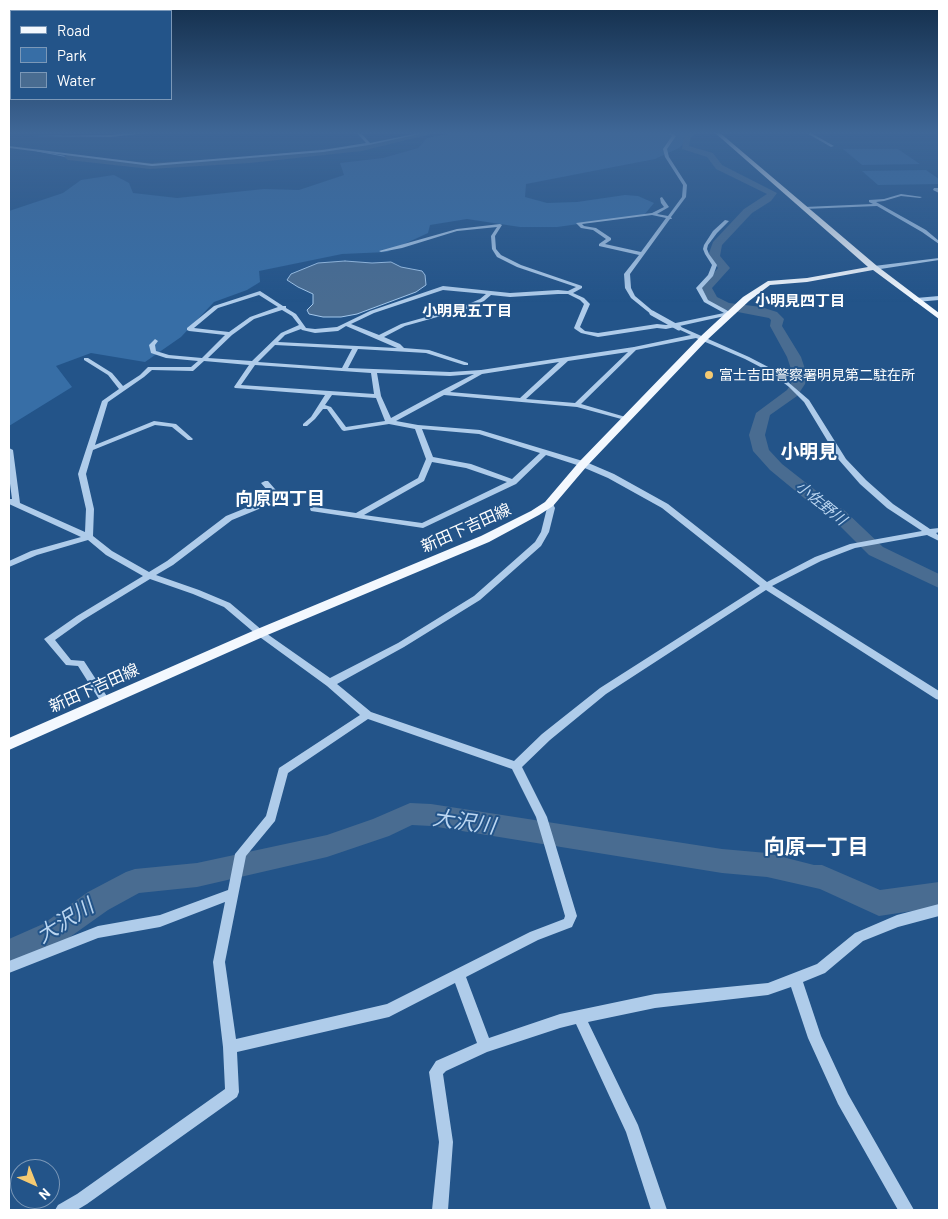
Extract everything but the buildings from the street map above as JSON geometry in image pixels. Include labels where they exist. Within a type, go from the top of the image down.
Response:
[{"type":"main road","points":[[782,189],[874,268],[939,317]]},
{"type":"main road","name":"新田下吉田線","points":[[9,744],[260,633],[485,539],[535,513],[549,504],[583,464],[627,419],[700,337],[768,283],[807,280],[874,268]]},
{"type":"street","points":[[685,189],[684,197],[670,218],[627,274],[628,288],[633,297],[652,313],[679,328],[772,371],[807,401],[843,460],[863,482],[890,506],[939,539]]},
{"type":"street","points":[[920,197],[901,196],[884,200],[871,200],[924,231],[939,243]]},
{"type":"street","points":[[642,254],[601,245],[609,239],[594,229],[578,223],[652,214],[667,207],[663,203],[662,198]]},
{"type":"street","points":[[804,208],[877,205]]},
{"type":"street","points":[[652,214],[670,218]]},
{"type":"street","points":[[727,221],[715,232],[706,245],[707,254],[716,265],[710,276],[699,288],[706,301],[730,313]]},
{"type":"street","points":[[380,251],[458,230],[500,225],[493,236],[495,240],[494,250],[499,256],[519,266],[580,287],[568,293]]},
{"type":"street","points":[[874,268],[939,258]]},
{"type":"street","points":[[230,334],[189,330],[216,307],[260,293],[284,307],[307,330],[324,331],[338,330],[346,324],[372,312],[438,289],[488,294],[568,293],[582,299],[587,304],[578,328],[583,332],[598,335],[656,326],[666,327],[730,313]]},
{"type":"street","points":[[380,336],[403,325],[464,308],[482,300],[488,294]]},
{"type":"street","points":[[916,300],[939,298]]},
{"type":"street","points":[[89,537],[90,509],[82,474],[105,401],[142,376],[150,368],[193,369],[230,334],[252,318],[284,307]]},
{"type":"street","points":[[346,324],[380,336],[398,345],[403,350]]},
{"type":"street","points":[[302,326],[283,334],[273,342],[236,387],[378,396]]},
{"type":"street","points":[[155,341],[152,349],[157,354],[168,357],[374,372],[450,374],[481,372],[700,337]]},
{"type":"street","points":[[273,342],[427,351],[466,364],[450,374]]},
{"type":"street","points":[[344,370],[356,347]]},
{"type":"street","points":[[577,405],[634,348]]},
{"type":"street","points":[[520,401],[566,359]]},
{"type":"street","points":[[86,360],[110,374],[122,389]]},
{"type":"street","points":[[374,372],[378,396],[389,422]]},
{"type":"street","points":[[389,422],[481,372]]},
{"type":"street","points":[[441,393],[577,405],[627,419]]},
{"type":"street","points":[[305,424],[313,418],[329,394]]},
{"type":"street","points":[[320,406],[329,408],[344,428],[389,422],[418,427],[480,432],[583,464],[642,492],[665,506],[766,586],[939,696]]},
{"type":"street","points":[[90,449],[154,423],[174,425],[190,439]]},
{"type":"street","points":[[358,516],[421,480],[430,459],[418,427]]},
{"type":"street","points":[[9,450],[13,502],[9,509]]},
{"type":"street","points":[[314,509],[423,526],[513,482],[545,452]]},
{"type":"street","points":[[430,459],[468,466],[513,482]]},
{"type":"street","points":[[105,701],[81,663],[69,662],[50,639],[170,563],[229,518],[278,498],[265,483]]},
{"type":"street","points":[[13,502],[89,537],[110,553],[148,576],[196,592],[227,605],[260,633],[330,683],[367,714],[516,766],[541,817],[571,916],[568,923],[534,936],[389,1010],[230,1047]]},
{"type":"street","points":[[330,683],[401,645],[477,598],[538,544],[545,532],[551,508],[549,504]]},
{"type":"street","points":[[516,766],[546,737],[603,691],[766,586],[818,559],[853,546],[939,530]]},
{"type":"street","points":[[9,564],[34,553],[89,537]]},
{"type":"street","points":[[62,1210],[90,1193],[232,1092],[230,1047],[219,962],[241,854],[271,818],[283,771],[367,714]]},
{"type":"street","points":[[9,967],[98,932],[160,921],[232,894]]},
{"type":"street","points":[[440,1210],[446,1142],[436,1072],[440,1066],[484,1046],[560,1021],[654,1001],[768,989],[821,969],[859,937],[897,921],[939,910]]},
{"type":"street","points":[[459,974],[484,1046]]},
{"type":"street","points":[[795,979],[815,1038],[843,1099],[906,1210]]},
{"type":"street","points":[[579,1017],[633,1130],[659,1210]]},
{"type":"green space","points":[[69,189],[131,189],[133,193],[177,198],[264,189],[526,189],[525,197],[547,203],[577,202],[625,195],[638,196],[654,203],[644,215],[557,227],[520,227],[467,219],[430,225],[428,233],[387,252],[342,254],[259,271],[260,282],[247,290],[214,302],[181,337],[145,362],[91,353],[56,366],[72,387],[9,426],[9,211],[63,193]]},
{"type":"water","points":[[345,261],[391,262],[401,267],[422,271],[425,275],[426,285],[416,292],[357,314],[341,317],[323,317],[309,314],[307,310],[313,304],[313,294],[287,280],[291,274],[318,263]]},
{"type":"waterway","name":"小佐野川","points":[[764,189],[772,193],[768,199],[748,211],[717,244],[714,256],[724,268],[706,288],[712,299],[726,306],[761,311],[773,315],[778,319],[776,326],[794,357],[800,375],[798,384],[792,393],[764,413],[757,435],[761,451],[776,467],[827,508],[838,514],[876,551],[939,582]]},
{"type":"waterway","name":"大沢川","points":[[9,953],[53,933],[98,901],[135,881],[197,875],[327,846],[380,828],[410,814],[431,815],[722,861],[767,865],[814,877],[822,877],[879,903],[939,895]]},
{"type":"place","name":"富士吉田警察署明見第二駐在所","points":[[709,375]]},
{"type":"district","name":"小明見四丁目","points":[[800,301]]},
{"type":"district","name":"小明見五丁目","points":[[467,311]]},
{"type":"district","name":"小明見","points":[[809,452]]},
{"type":"district","name":"向原四丁目","points":[[280,499]]},
{"type":"district","name":"向原一丁目","points":[[816,847]]}]
